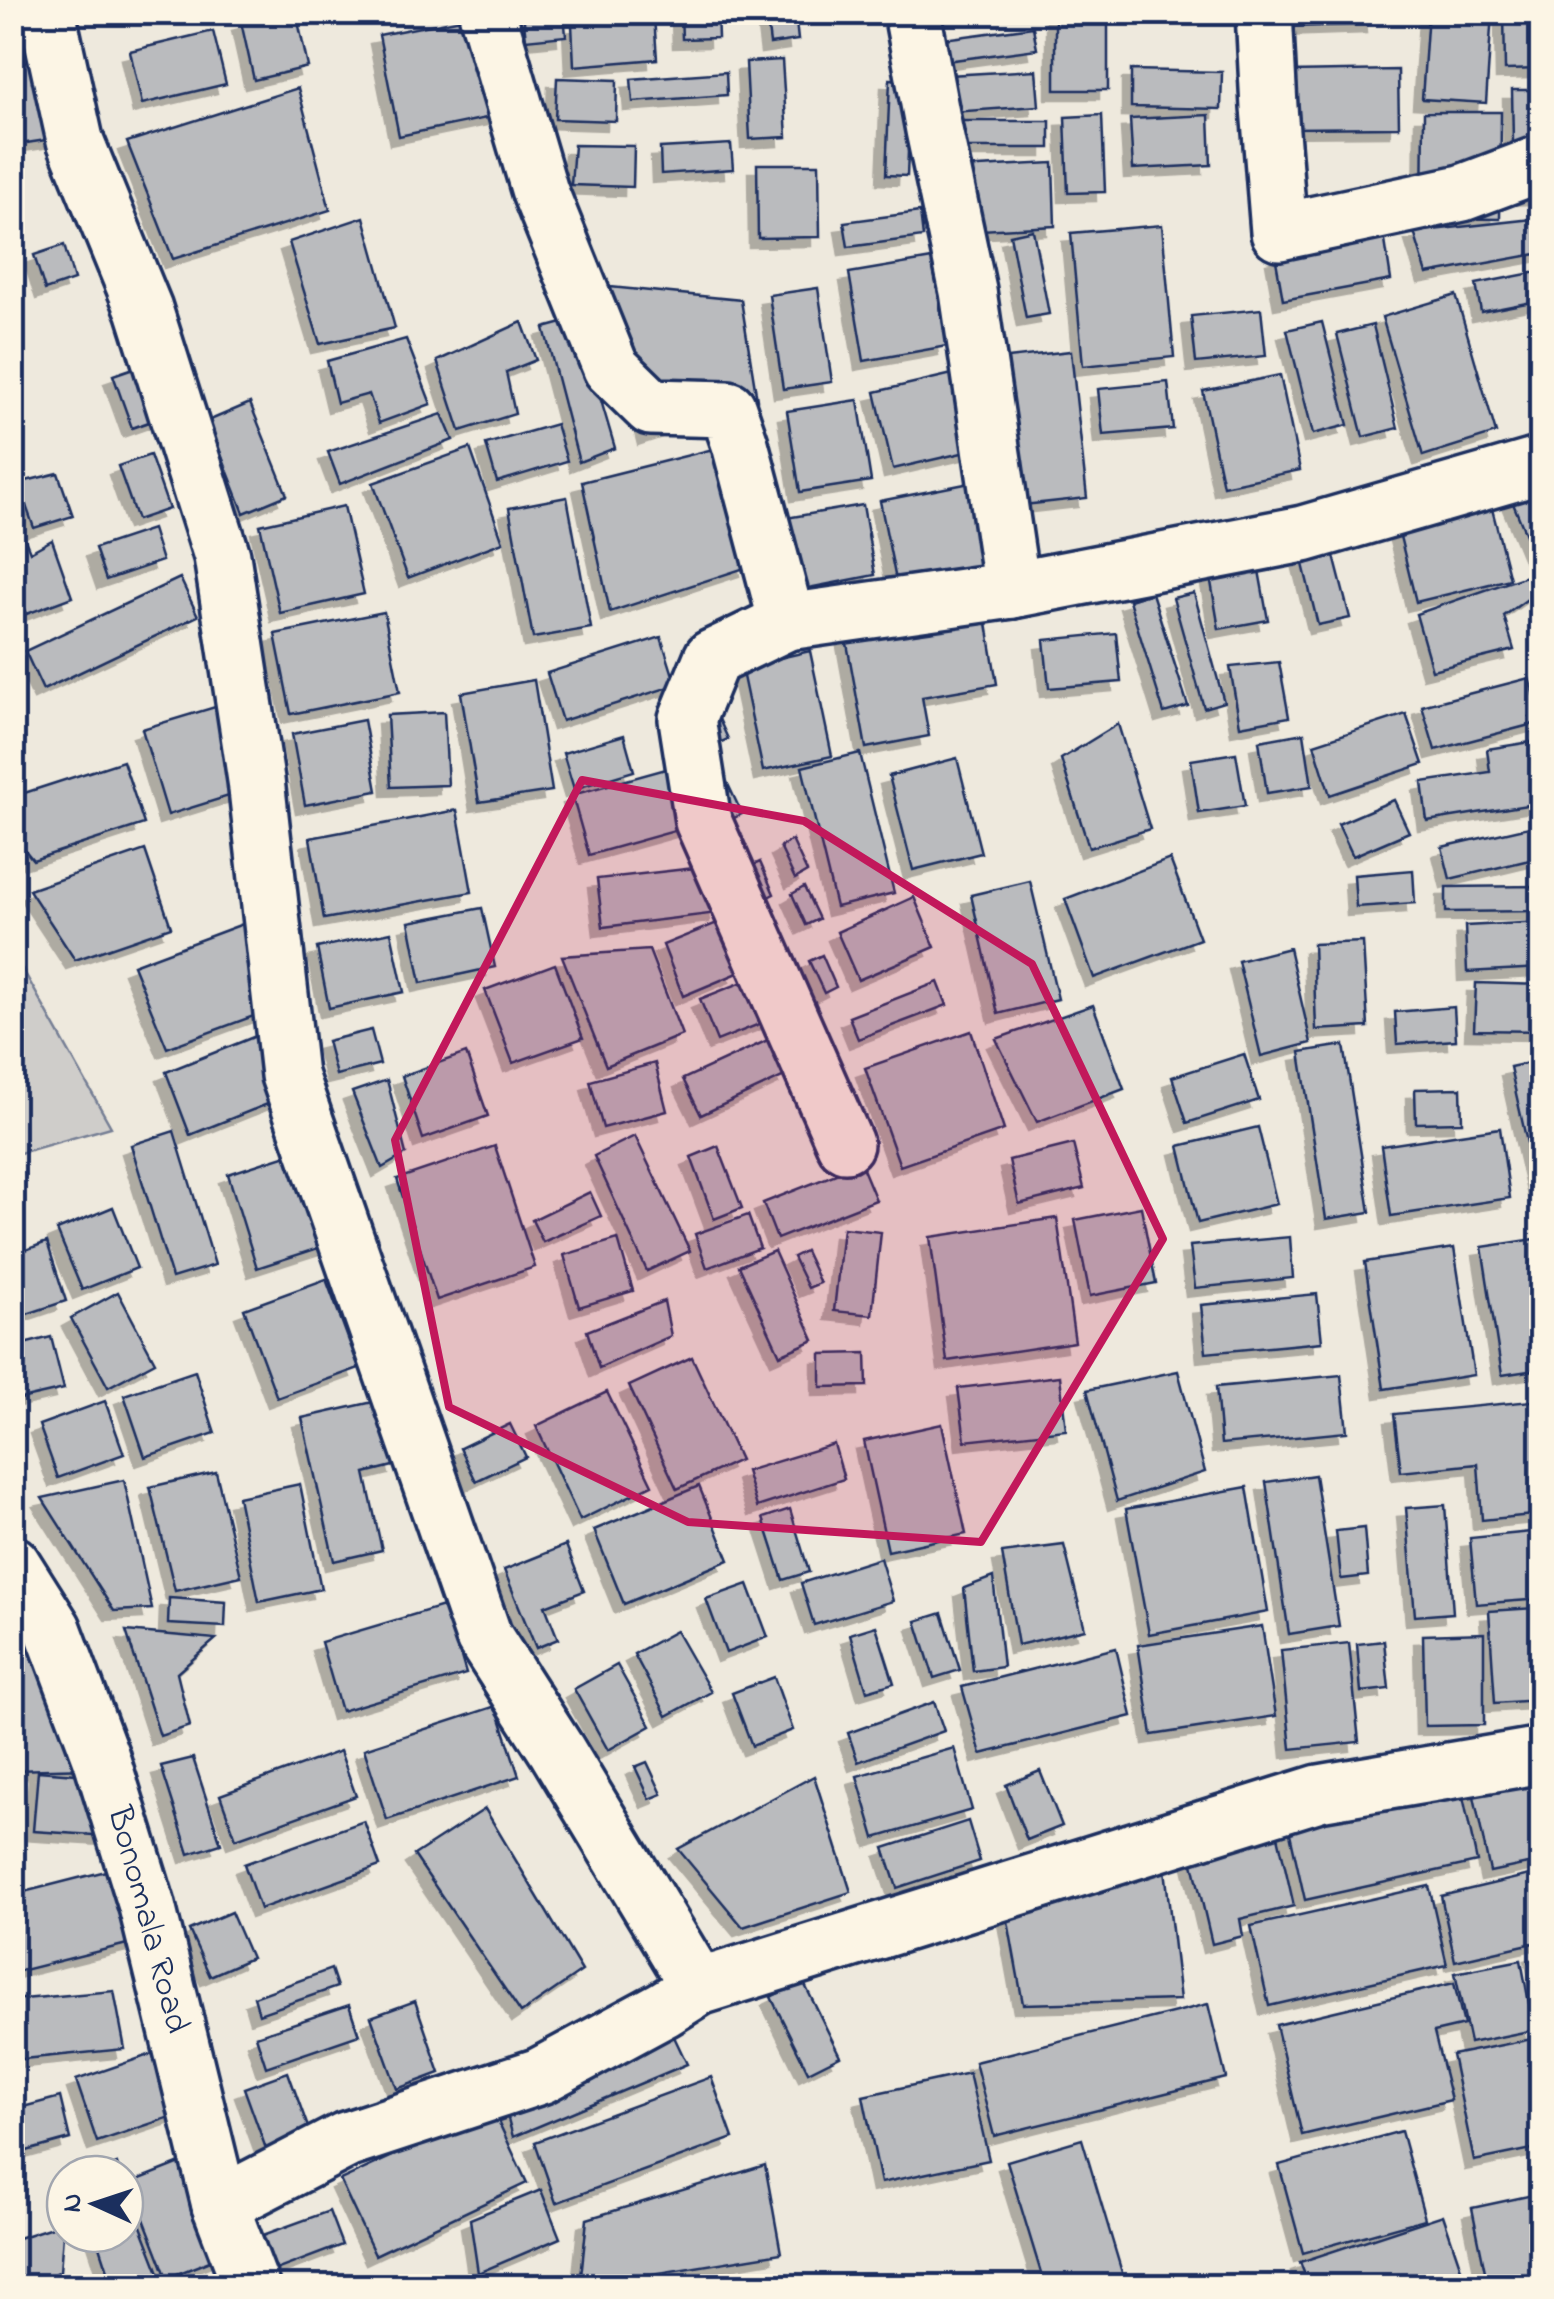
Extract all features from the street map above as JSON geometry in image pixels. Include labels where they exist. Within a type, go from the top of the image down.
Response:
[{"type":"street","points":[[47,12],[75,140],[144,309],[222,556],[256,780],[289,1074],[484,1637],[699,1987]]},
{"type":"street","points":[[487,12],[540,192],[612,368],[650,407],[728,409],[787,622]]},
{"type":"street","points":[[912,12],[968,291],[1012,590]]},
{"type":"street","points":[[1264,12],[1279,232],[1462,193],[1542,163]]},
{"type":"street","points":[[845,1144],[703,822],[688,719],[712,658],[787,622],[1012,590],[1303,534],[1542,465]]},
{"type":"street","name":"Bonomala Road","points":[[12,1564],[53,1629],[101,1756],[147,1906],[220,2205],[251,2286]]},
{"type":"street","points":[[220,2205],[346,2140],[540,2076],[699,1987],[1318,1793],[1542,1755]]},
{"type":"highlighted area","points":[[582,780],[804,821],[1032,964],[1163,1239],[981,1542],[688,1522],[449,1407],[395,1140]]},
{"type":"shaded area","points":[[12,950],[111,1127],[13,1155],[12,1155]]},
{"type":"building","points":[[12,12],[30,12],[33,25],[12,28]]},
{"type":"building","points":[[296,12],[308,67],[254,80],[241,22]]},
{"type":"building","points":[[523,12],[564,12],[566,36],[526,40]]},
{"type":"building","points":[[681,12],[717,12],[718,38],[682,39]]},
{"type":"building","points":[[766,12],[795,12],[798,40],[770,44]]},
{"type":"building","points":[[1055,12],[1108,12],[1108,90],[1055,90]]},
{"type":"building","points":[[1292,12],[1374,12],[1375,24],[1292,27]]},
{"type":"building","points":[[1428,12],[1492,12],[1486,103],[1422,99]]},
{"type":"building","points":[[1504,12],[1542,12],[1542,69],[1505,70]]},
{"type":"building","points":[[477,16],[496,116],[399,136],[379,35]]},
{"type":"building","points":[[654,17],[657,59],[574,66],[572,24]]},
{"type":"building","points":[[1033,27],[1037,49],[946,61],[943,39]]},
{"type":"building","points":[[213,31],[226,84],[142,104],[130,51]]},
{"type":"building","points":[[45,41],[59,138],[20,144],[12,93],[12,46]]},
{"type":"building","points":[[782,60],[787,137],[750,139],[746,62]]},
{"type":"building","points":[[1036,70],[1039,106],[952,112],[949,75]]},
{"type":"building","points":[[1131,70],[1222,72],[1221,109],[1131,107]]},
{"type":"building","points":[[1398,70],[1399,127],[1290,128],[1289,72]]},
{"type":"building","points":[[726,72],[727,95],[633,102],[631,79]]},
{"type":"building","points":[[557,78],[617,80],[616,121],[555,119]]},
{"type":"building","points":[[890,79],[911,80],[907,176],[886,175]]},
{"type":"building","points":[[298,88],[330,210],[173,259],[127,142]]},
{"type":"building","points":[[1512,90],[1542,90],[1542,195],[1514,196]]},
{"type":"building","points":[[1424,112],[1501,112],[1500,219],[1423,218]]},
{"type":"building","points":[[1102,115],[1105,192],[1068,193],[1065,117]]},
{"type":"building","points":[[1209,115],[1211,165],[1133,169],[1130,119]]},
{"type":"building","points":[[956,121],[1050,121],[1050,148],[957,148]]},
{"type":"building","points":[[731,144],[733,169],[661,174],[660,148]]},
{"type":"building","points":[[574,145],[634,146],[633,187],[571,185]]},
{"type":"building","points":[[1053,163],[1055,226],[963,231],[960,168]]},
{"type":"building","points":[[757,164],[819,164],[820,237],[758,238]]},
{"type":"building","points":[[920,212],[923,237],[848,247],[844,222]]},
{"type":"building","points":[[364,217],[395,328],[320,344],[289,242]]},
{"type":"building","points":[[1542,218],[1542,253],[1427,274],[1414,232]]},
{"type":"building","points":[[1162,225],[1174,357],[1083,366],[1071,233]]},
{"type":"building","points":[[1033,230],[1049,314],[1026,318],[1010,235]]},
{"type":"building","points":[[1384,234],[1391,280],[1283,300],[1275,255]]},
{"type":"building","points":[[64,245],[74,280],[45,290],[34,255]]},
{"type":"building","points":[[932,259],[947,346],[864,361],[849,273]]},
{"type":"building","points":[[1542,271],[1542,300],[1481,312],[1476,284]]},
{"type":"building","points":[[610,287],[741,300],[757,400],[647,436]]},
{"type":"building","points":[[818,288],[832,382],[783,389],[769,295]]},
{"type":"building","points":[[1456,295],[1496,433],[1423,456],[1382,317]]},
{"type":"building","points":[[1261,309],[1266,356],[1196,363],[1191,316]]},
{"type":"building","points":[[577,319],[615,448],[579,462],[544,328]]},
{"type":"building","points":[[522,322],[536,360],[506,372],[515,414],[460,431],[437,361]]},
{"type":"building","points":[[1322,322],[1348,425],[1313,434],[1287,330]]},
{"type":"building","points":[[1373,325],[1398,428],[1363,437],[1337,334]]},
{"type":"building","points":[[406,339],[431,404],[379,423],[369,394],[337,403],[327,361]]},
{"type":"building","points":[[1071,351],[1087,498],[1023,505],[1007,358]]},
{"type":"building","points":[[145,364],[163,417],[132,428],[113,375]]},
{"type":"building","points":[[961,372],[979,449],[893,469],[875,392]]},
{"type":"building","points":[[1280,375],[1300,470],[1223,486],[1203,391]]},
{"type":"building","points":[[1168,382],[1173,429],[1103,435],[1098,389]]},
{"type":"building","points":[[858,400],[871,481],[800,492],[787,411]]},
{"type":"building","points":[[250,403],[287,495],[244,513],[208,421]]},
{"type":"building","points":[[442,414],[453,440],[340,484],[328,452]]},
{"type":"building","points":[[556,424],[567,461],[497,482],[486,444]]},
{"type":"building","points":[[725,446],[748,567],[610,612],[582,482]]},
{"type":"building","points":[[470,448],[503,542],[408,578],[373,483]]},
{"type":"building","points":[[150,455],[169,509],[137,520],[118,466]]},
{"type":"building","points":[[58,473],[73,516],[34,528],[18,483]]},
{"type":"building","points":[[970,483],[987,567],[897,585],[880,501]]},
{"type":"building","points":[[1542,488],[1542,571],[1541,571],[1512,501]]},
{"type":"building","points":[[567,497],[591,628],[533,638],[509,508]]},
{"type":"building","points":[[1490,501],[1510,579],[1416,602],[1397,524]]},
{"type":"building","points":[[863,505],[875,575],[798,590],[786,518]]},
{"type":"building","points":[[344,506],[364,594],[280,613],[260,525]]},
{"type":"building","points":[[12,507],[30,552],[52,540],[72,597],[27,614],[12,575]]},
{"type":"building","points":[[152,529],[162,561],[106,580],[95,548]]},
{"type":"building","points":[[1333,552],[1350,618],[1318,625],[1302,560]]},
{"type":"building","points":[[1258,565],[1268,620],[1219,629],[1209,570]]},
{"type":"building","points":[[1529,575],[1537,592],[1504,616],[1514,650],[1432,670],[1416,614]]},
{"type":"building","points":[[180,578],[198,616],[43,690],[25,651]]},
{"type":"building","points":[[1152,593],[1188,706],[1164,713],[1129,600]]},
{"type":"building","points":[[1194,593],[1224,702],[1204,708],[1173,598]]},
{"type":"building","points":[[985,611],[997,684],[922,697],[929,736],[866,748],[846,638]]},
{"type":"building","points":[[384,612],[400,692],[291,714],[275,634]]},
{"type":"building","points":[[1116,633],[1121,682],[1049,688],[1044,640]]},
{"type":"building","points":[[661,637],[676,685],[562,721],[547,673]]},
{"type":"building","points":[[810,651],[832,756],[763,771],[741,667]]},
{"type":"building","points":[[1279,662],[1289,717],[1240,726],[1230,667]]},
{"type":"building","points":[[1529,678],[1541,722],[1435,750],[1422,706]]},
{"type":"building","points":[[534,680],[552,791],[479,802],[461,693]]},
{"type":"building","points":[[215,707],[242,792],[168,815],[142,729]]},
{"type":"building","points":[[714,708],[728,739],[715,745]]},
{"type":"building","points":[[444,712],[448,785],[391,787],[387,715]]},
{"type":"building","points":[[1406,714],[1423,764],[1330,795],[1314,744]]},
{"type":"building","points":[[364,720],[377,791],[305,805],[292,734]]},
{"type":"building","points":[[1118,724],[1150,829],[1089,848],[1061,759]]},
{"type":"building","points":[[1304,733],[1312,786],[1267,793],[1259,741]]},
{"type":"building","points":[[624,735],[634,771],[574,789],[563,753]]},
{"type":"building","points":[[1531,742],[1540,803],[1427,821],[1422,782],[1490,772],[1487,749]]},
{"type":"building","points":[[860,753],[894,893],[836,907],[802,767]]},
{"type":"building","points":[[1236,753],[1245,806],[1199,813],[1191,760]]},
{"type":"building","points":[[957,758],[981,853],[913,870],[889,776]]},
{"type":"building","points":[[123,761],[144,824],[33,860],[12,834],[12,797]]},
{"type":"building","points":[[673,767],[689,827],[589,855],[572,795]]},
{"type":"building","points":[[727,782],[742,814],[730,820],[715,788]]},
{"type":"building","points":[[1394,800],[1409,832],[1353,856],[1338,824]]},
{"type":"building","points":[[457,810],[472,892],[324,919],[310,838]]},
{"type":"building","points":[[1542,824],[1542,857],[1450,879],[1442,847]]},
{"type":"building","points":[[792,840],[807,872],[795,879],[780,847]]},
{"type":"building","points":[[145,850],[171,927],[75,960],[29,890]]},
{"type":"building","points":[[1170,859],[1200,939],[1094,978],[1065,899]]},
{"type":"building","points":[[760,862],[774,894],[762,900],[747,868]]},
{"type":"building","points":[[713,866],[718,913],[603,927],[597,879]]},
{"type":"building","points":[[1413,870],[1415,903],[1356,907],[1354,875]]},
{"type":"building","points":[[1030,881],[1058,999],[998,1014],[971,895]]},
{"type":"building","points":[[1542,886],[1542,911],[1446,912],[1446,887]]},
{"type":"building","points":[[804,887],[819,919],[806,925],[792,894]]},
{"type":"building","points":[[914,897],[935,947],[858,980],[837,932]]},
{"type":"building","points":[[482,908],[495,967],[421,983],[409,922]]},
{"type":"building","points":[[248,922],[270,1010],[167,1048],[133,965]]},
{"type":"building","points":[[1542,922],[1542,968],[1467,972],[1465,926]]},
{"type":"building","points":[[717,923],[738,973],[683,996],[663,945]]},
{"type":"building","points":[[391,932],[404,992],[329,1008],[317,948]]},
{"type":"building","points":[[1363,942],[1368,1027],[1316,1030],[1313,944]]},
{"type":"building","points":[[1289,948],[1311,1043],[1261,1056],[1238,961]]},
{"type":"building","points":[[649,950],[682,1035],[606,1066],[562,956]]},
{"type":"building","points":[[822,955],[836,987],[824,993],[809,961]]},
{"type":"building","points":[[555,964],[583,1038],[513,1063],[485,990]]},
{"type":"building","points":[[755,977],[772,1019],[717,1041],[700,999]]},
{"type":"building","points":[[938,982],[947,1005],[858,1039],[849,1017]]},
{"type":"building","points":[[1476,983],[1542,985],[1542,1031],[1474,1030]]},
{"type":"building","points":[[1093,1005],[1124,1089],[1037,1122],[996,1039]]},
{"type":"building","points":[[1454,1007],[1456,1040],[1397,1044],[1395,1012]]},
{"type":"building","points":[[371,1030],[380,1064],[336,1075],[327,1041]]},
{"type":"building","points":[[971,1031],[1004,1130],[900,1166],[865,1068]]},
{"type":"building","points":[[261,1034],[285,1097],[190,1135],[166,1072]]},
{"type":"building","points":[[770,1039],[787,1075],[701,1115],[683,1079]]},
{"type":"building","points":[[1344,1045],[1370,1212],[1326,1219],[1300,1052]]},
{"type":"building","points":[[466,1053],[488,1116],[423,1139],[402,1076]]},
{"type":"building","points":[[1244,1054],[1259,1100],[1187,1123],[1172,1077]]},
{"type":"building","points":[[1542,1060],[1542,1195],[1539,1196],[1510,1067]]},
{"type":"building","points":[[655,1063],[667,1111],[603,1128],[590,1081]]},
{"type":"building","points":[[387,1080],[406,1154],[382,1168],[352,1092]]},
{"type":"building","points":[[1461,1088],[1462,1122],[1416,1123],[1415,1089]]},
{"type":"building","points":[[1258,1127],[1277,1204],[1198,1223],[1179,1146]]},
{"type":"building","points":[[1500,1128],[1510,1198],[1391,1216],[1381,1146]]},
{"type":"building","points":[[174,1131],[215,1265],[172,1278],[131,1145]]},
{"type":"building","points":[[635,1136],[690,1251],[647,1271],[594,1156]]},
{"type":"building","points":[[1073,1144],[1084,1188],[1019,1204],[1009,1160]]},
{"type":"building","points":[[495,1146],[535,1267],[437,1300],[397,1179]]},
{"type":"building","points":[[718,1146],[742,1208],[714,1219],[691,1157]]},
{"type":"building","points":[[302,1150],[331,1244],[257,1268],[228,1174]]},
{"type":"building","points":[[861,1164],[876,1200],[777,1239],[763,1203]]},
{"type":"building","points":[[590,1192],[601,1216],[543,1242],[532,1220]]},
{"type":"building","points":[[113,1207],[137,1268],[82,1290],[57,1230]]},
{"type":"building","points":[[1141,1207],[1156,1283],[1090,1296],[1075,1220]]},
{"type":"building","points":[[748,1215],[760,1248],[707,1268],[695,1234]]},
{"type":"building","points":[[1057,1218],[1075,1342],[947,1361],[930,1237]]},
{"type":"building","points":[[843,1228],[881,1232],[872,1315],[834,1311]]},
{"type":"building","points":[[1290,1237],[1293,1278],[1195,1288],[1190,1246]]},
{"type":"building","points":[[1542,1238],[1542,1369],[1502,1375],[1482,1247]]},
{"type":"building","points":[[618,1239],[633,1291],[579,1307],[564,1255]]},
{"type":"building","points":[[47,1242],[66,1301],[12,1319],[12,1255]]},
{"type":"building","points":[[1454,1248],[1474,1375],[1384,1389],[1365,1262]]},
{"type":"building","points":[[774,1251],[814,1340],[780,1355],[739,1266]]},
{"type":"building","points":[[805,1251],[820,1283],[808,1288],[793,1257]]},
{"type":"building","points":[[326,1279],[359,1368],[277,1398],[244,1309]]},
{"type":"building","points":[[118,1292],[155,1362],[108,1387],[71,1318]]},
{"type":"building","points":[[1317,1294],[1322,1342],[1206,1353],[1201,1305]]},
{"type":"building","points":[[664,1301],[671,1336],[599,1368],[587,1331]]},
{"type":"building","points":[[51,1337],[64,1389],[12,1401],[12,1347]]},
{"type":"building","points":[[866,1353],[867,1386],[821,1387],[821,1354]]},
{"type":"building","points":[[692,1357],[740,1460],[677,1489],[629,1386]]},
{"type":"building","points":[[195,1371],[215,1433],[145,1457],[124,1395]]},
{"type":"building","points":[[1178,1371],[1205,1472],[1117,1501],[1087,1390]]},
{"type":"building","points":[[1341,1375],[1347,1432],[1221,1444],[1216,1387]]},
{"type":"building","points":[[1060,1376],[1066,1430],[965,1441],[958,1388]]},
{"type":"building","points":[[607,1392],[652,1485],[580,1520],[536,1426]]},
{"type":"building","points":[[382,1400],[397,1465],[365,1473],[382,1550],[334,1561],[302,1418]]},
{"type":"building","points":[[1542,1400],[1542,1514],[1482,1520],[1478,1464],[1401,1472],[1394,1414]]},
{"type":"building","points":[[105,1401],[124,1454],[58,1478],[39,1425]]},
{"type":"building","points":[[510,1424],[526,1457],[476,1481],[460,1448]]},
{"type":"building","points":[[942,1424],[966,1534],[888,1551],[864,1441]]},
{"type":"building","points":[[834,1444],[844,1479],[757,1507],[746,1471]]},
{"type":"building","points":[[216,1472],[241,1576],[175,1591],[150,1487]]},
{"type":"building","points":[[1315,1475],[1339,1626],[1289,1634],[1266,1482]]},
{"type":"building","points":[[124,1480],[152,1609],[114,1611],[42,1498]]},
{"type":"building","points":[[300,1484],[321,1589],[259,1602],[238,1497]]},
{"type":"building","points":[[699,1486],[729,1560],[624,1604],[594,1530]]},
{"type":"building","points":[[1247,1487],[1268,1612],[1149,1634],[1126,1509]]},
{"type":"building","points":[[1445,1505],[1453,1613],[1415,1616],[1406,1508]]},
{"type":"building","points":[[790,1509],[809,1572],[783,1580],[763,1518]]},
{"type":"building","points":[[1364,1528],[1368,1576],[1341,1579],[1336,1531]]},
{"type":"building","points":[[1542,1531],[1542,1599],[1476,1604],[1470,1538]]},
{"type":"building","points":[[566,1545],[584,1591],[545,1606],[558,1639],[536,1648],[504,1570]]},
{"type":"building","points":[[1064,1545],[1085,1629],[1018,1645],[1002,1553]]},
{"type":"building","points":[[880,1558],[893,1601],[814,1625],[801,1583]]},
{"type":"building","points":[[993,1577],[1003,1667],[973,1671],[964,1588]]},
{"type":"building","points":[[748,1584],[768,1637],[726,1653],[706,1599]]},
{"type":"building","points":[[169,1598],[226,1602],[225,1627],[168,1624]]},
{"type":"building","points":[[446,1605],[466,1674],[341,1711],[321,1642]]},
{"type":"building","points":[[32,1606],[91,1768],[12,1770],[12,1615]]},
{"type":"building","points":[[1535,1608],[1539,1700],[1495,1703],[1489,1611]]},
{"type":"building","points":[[942,1613],[960,1670],[934,1678],[916,1621]]},
{"type":"building","points":[[876,1626],[894,1683],[867,1691],[850,1634]]},
{"type":"building","points":[[1262,1626],[1276,1716],[1152,1735],[1138,1645]]},
{"type":"building","points":[[126,1631],[216,1639],[177,1673],[190,1726],[160,1736]]},
{"type":"building","points":[[676,1631],[711,1692],[667,1716],[634,1654]]},
{"type":"building","points":[[1484,1633],[1484,1725],[1425,1726],[1423,1635]]},
{"type":"building","points":[[1384,1641],[1389,1689],[1361,1692],[1357,1644]]},
{"type":"building","points":[[1349,1643],[1359,1742],[1291,1749],[1281,1650]]},
{"type":"building","points":[[1116,1648],[1132,1716],[981,1754],[962,1687]]},
{"type":"building","points":[[617,1665],[651,1726],[608,1750],[574,1689]]},
{"type":"building","points":[[774,1677],[793,1730],[752,1746],[732,1693]]},
{"type":"building","points":[[934,1702],[944,1731],[858,1762],[848,1733]]},
{"type":"building","points":[[496,1706],[519,1776],[387,1820],[364,1749]]},
{"type":"building","points":[[954,1748],[972,1810],[875,1838],[857,1776]]},
{"type":"building","points":[[340,1751],[356,1796],[236,1839],[220,1795]]},
{"type":"building","points":[[193,1758],[221,1844],[189,1854],[161,1766]]},
{"type":"building","points":[[647,1762],[662,1794],[650,1799],[635,1767]]},
{"type":"building","points":[[1542,1767],[1542,1861],[1490,1872],[1471,1782]]},
{"type":"building","points":[[38,1771],[114,1777],[109,1836],[33,1831]]},
{"type":"building","points":[[1040,1771],[1062,1826],[1027,1840],[1006,1785]]},
{"type":"building","points":[[814,1776],[851,1892],[743,1927],[678,1849]]},
{"type":"building","points":[[1460,1782],[1477,1862],[1305,1900],[1287,1820]]},
{"type":"building","points":[[485,1809],[582,1971],[521,2013],[414,1855]]},
{"type":"building","points":[[364,1821],[380,1866],[260,1909],[244,1864]]},
{"type":"building","points":[[968,1821],[980,1861],[897,1888],[884,1848]]},
{"type":"building","points":[[1276,1827],[1294,1906],[1240,1919],[1243,1936],[1212,1944],[1189,1846]]},
{"type":"building","points":[[1164,1860],[1180,2000],[1023,2004],[1006,1910]]},
{"type":"building","points":[[133,1864],[151,1938],[12,1973],[12,1895]]},
{"type":"building","points":[[1542,1872],[1542,1941],[1455,1961],[1441,1896]]},
{"type":"building","points":[[1429,1886],[1447,1965],[1269,2006],[1251,1926]]},
{"type":"building","points":[[231,1912],[251,1958],[210,1976],[189,1930]]},
{"type":"building","points":[[1542,1950],[1542,1982],[1534,1952]]},
{"type":"building","points":[[1521,1960],[1534,2030],[1470,2043],[1455,1973]]},
{"type":"building","points":[[331,1969],[337,1987],[259,2014],[254,1997]]},
{"type":"building","points":[[803,1981],[840,2056],[808,2072],[771,1997]]},
{"type":"building","points":[[1454,1983],[1464,2025],[1434,2032],[1451,2100],[1302,2135],[1276,2025]]},
{"type":"building","points":[[114,1991],[125,2049],[12,2060],[12,2000]]},
{"type":"building","points":[[415,2001],[440,2073],[397,2089],[371,2017]]},
{"type":"building","points":[[1208,2004],[1226,2078],[994,2136],[975,2062]]},
{"type":"building","points":[[349,2005],[359,2035],[266,2067],[256,2036]]},
{"type":"building","points":[[669,2026],[687,2064],[513,2137],[504,2104]]},
{"type":"building","points":[[1542,2037],[1542,2147],[1474,2161],[1452,2055]]},
{"type":"building","points":[[172,2047],[194,2109],[97,2142],[76,2080]]},
{"type":"building","points":[[288,2072],[314,2144],[270,2160],[244,2088]]},
{"type":"building","points":[[969,2073],[989,2160],[881,2183],[863,2096]]},
{"type":"building","points":[[711,2077],[733,2138],[556,2203],[535,2142]]},
{"type":"building","points":[[60,2097],[70,2139],[12,2155],[12,2110]]},
{"type":"building","points":[[493,2110],[527,2183],[375,2255],[340,2180]]},
{"type":"building","points":[[1401,2131],[1425,2219],[1303,2253],[1279,2165]]},
{"type":"building","points":[[1082,2139],[1126,2286],[1045,2286],[1007,2161]]},
{"type":"building","points":[[208,2152],[245,2247],[167,2278],[145,2222],[145,2177]]},
{"type":"building","points":[[765,2165],[781,2253],[580,2286],[587,2219]]},
{"type":"building","points":[[541,2190],[560,2238],[478,2273],[470,2219]]},
{"type":"building","points":[[1542,2193],[1542,2286],[1488,2286],[1472,2208]]},
{"type":"building","points":[[329,2211],[342,2245],[276,2270],[263,2235]]},
{"type":"building","points":[[1443,2215],[1467,2286],[1309,2286],[1300,2262]]},
{"type":"building","points":[[45,2229],[45,2254],[61,2254],[60,2271],[32,2286],[12,2286],[12,2240]]},
{"type":"building","points":[[145,2236],[160,2275],[130,2286],[113,2286],[103,2254],[145,2254]]}]
